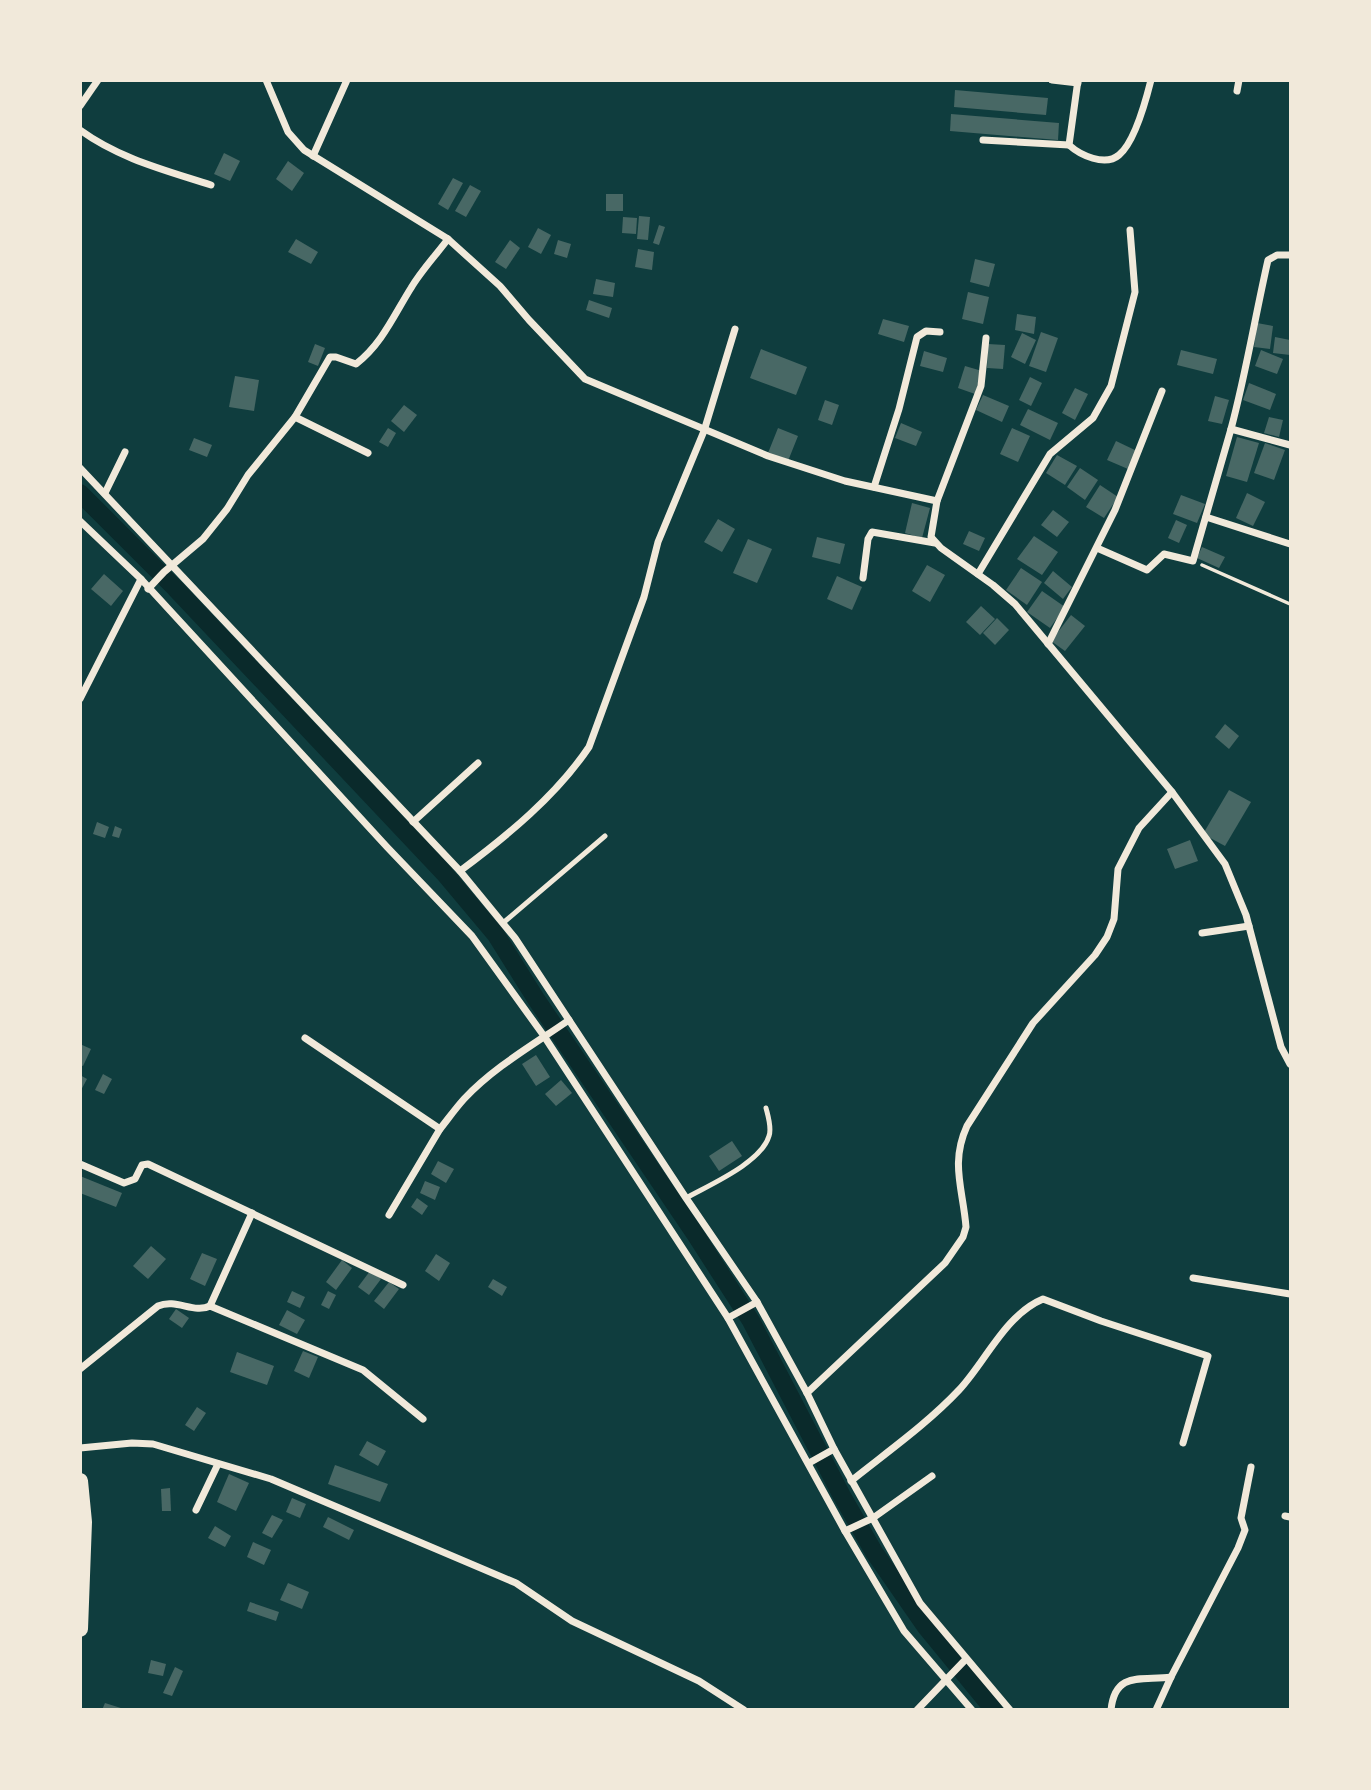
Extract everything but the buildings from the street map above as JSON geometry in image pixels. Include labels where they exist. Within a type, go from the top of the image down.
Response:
[{"type":"highway","points":[[80,1481],[84,1522],[80,1629]]},
{"type":"street","points":[[80,106],[98,80]]},
{"type":"street","points":[[266,80],[288,132],[304,150],[448,239],[500,286],[585,379],[705,431],[832,477],[937,501]]},
{"type":"street","points":[[313,156],[347,80]]},
{"type":"street","points":[[1052,80],[1078,82],[1069,145]]},
{"type":"street","points":[[982,140],[1069,145],[1080,155],[1113,159],[1121,154],[1143,113],[1151,80]]},
{"type":"street","points":[[1237,91],[1239,80]]},
{"type":"street","points":[[80,130],[100,145],[123,156],[211,184]]},
{"type":"street","points":[[978,574],[1050,454],[1093,418],[1111,386],[1135,292],[1130,230]]},
{"type":"street","points":[[150,587],[203,540],[218,522],[248,475],[295,417],[330,357],[356,364],[378,342],[389,329],[411,287],[448,239]]},
{"type":"street","points":[[1097,548],[1147,570],[1164,554],[1193,561],[1247,366],[1268,260],[1277,255],[1290,255]]},
{"type":"street","points":[[460,871],[526,817],[580,761],[589,747],[644,597],[659,542],[705,431],[735,329]]},
{"type":"street","points":[[874,487],[899,409],[917,337],[926,331],[940,332]]},
{"type":"street","points":[[934,543],[931,537],[937,501],[981,386],[986,338]]},
{"type":"street","points":[[1048,644],[1115,510],[1162,391]]},
{"type":"street","points":[[295,417],[368,453]]},
{"type":"street","points":[[1231,429],[1290,445]]},
{"type":"street","points":[[105,493],[125,452]]},
{"type":"street","points":[[80,468],[460,871],[503,923],[753,1303],[807,1393],[851,1481],[920,1603],[963,1662],[1010,1710]]},
{"type":"street","points":[[1206,517],[1290,544]]},
{"type":"street","points":[[80,521],[150,587],[387,847],[472,936],[547,1034],[730,1317],[904,1631],[972,1710]]},
{"type":"street","points":[[863,578],[868,540],[872,532],[934,543],[1014,604],[1172,792],[1225,864],[1249,926],[1281,1047],[1290,1064]]},
{"type":"street","points":[[80,699],[141,579]]},
{"type":"street","points":[[413,822],[478,763]]},
{"type":"street","points":[[807,1393],[945,1263],[963,1237],[966,1227],[957,1158],[958,1144],[1033,1023],[1095,955],[1107,937],[1114,919],[1118,869],[1139,828],[1172,792]]},
{"type":"street","points":[[1202,933],[1249,926]]},
{"type":"street","points":[[389,1215],[440,1129],[465,1098],[514,1056],[566,1022]]},
{"type":"street","points":[[305,1038],[440,1129]]},
{"type":"street","points":[[80,1164],[124,1183],[135,1179],[142,1165],[148,1164],[403,1285]]},
{"type":"street","points":[[210,1306],[251,1213]]},
{"type":"street","points":[[1193,1278],[1290,1294]]},
{"type":"street","points":[[851,1481],[959,1390],[1010,1324],[1032,1303],[1042,1299],[1208,1356],[1182,1443]]},
{"type":"street","points":[[80,1369],[158,1306],[168,1302],[204,1308],[210,1306],[353,1365],[378,1381],[423,1419]]},
{"type":"street","points":[[730,1317],[753,1303]]},
{"type":"street","points":[[80,1448],[132,1443],[153,1444],[271,1479],[516,1583],[572,1621],[699,1681],[744,1710]]},
{"type":"street","points":[[811,1462],[834,1449]]},
{"type":"street","points":[[196,1510],[218,1464]]},
{"type":"street","points":[[1156,1710],[1238,1548],[1245,1530],[1241,1518],[1251,1467]]},
{"type":"street","points":[[848,1530],[873,1518],[932,1476]]},
{"type":"street","points":[[917,1710],[963,1662]]},
{"type":"street","points":[[1111,1710],[1116,1694],[1128,1679],[1171,1677]]},
{"type":"lane","points":[[503,923],[605,836]]},
{"type":"lane","points":[[686,1198],[742,1166],[761,1150],[770,1134],[766,1108]]},
{"type":"path","points":[[1193,561],[1290,604]]},
{"type":"waterway","points":[[80,493],[175,588],[444,873],[496,935],[751,1321],[874,1552],[926,1627],[994,1710]]}]
